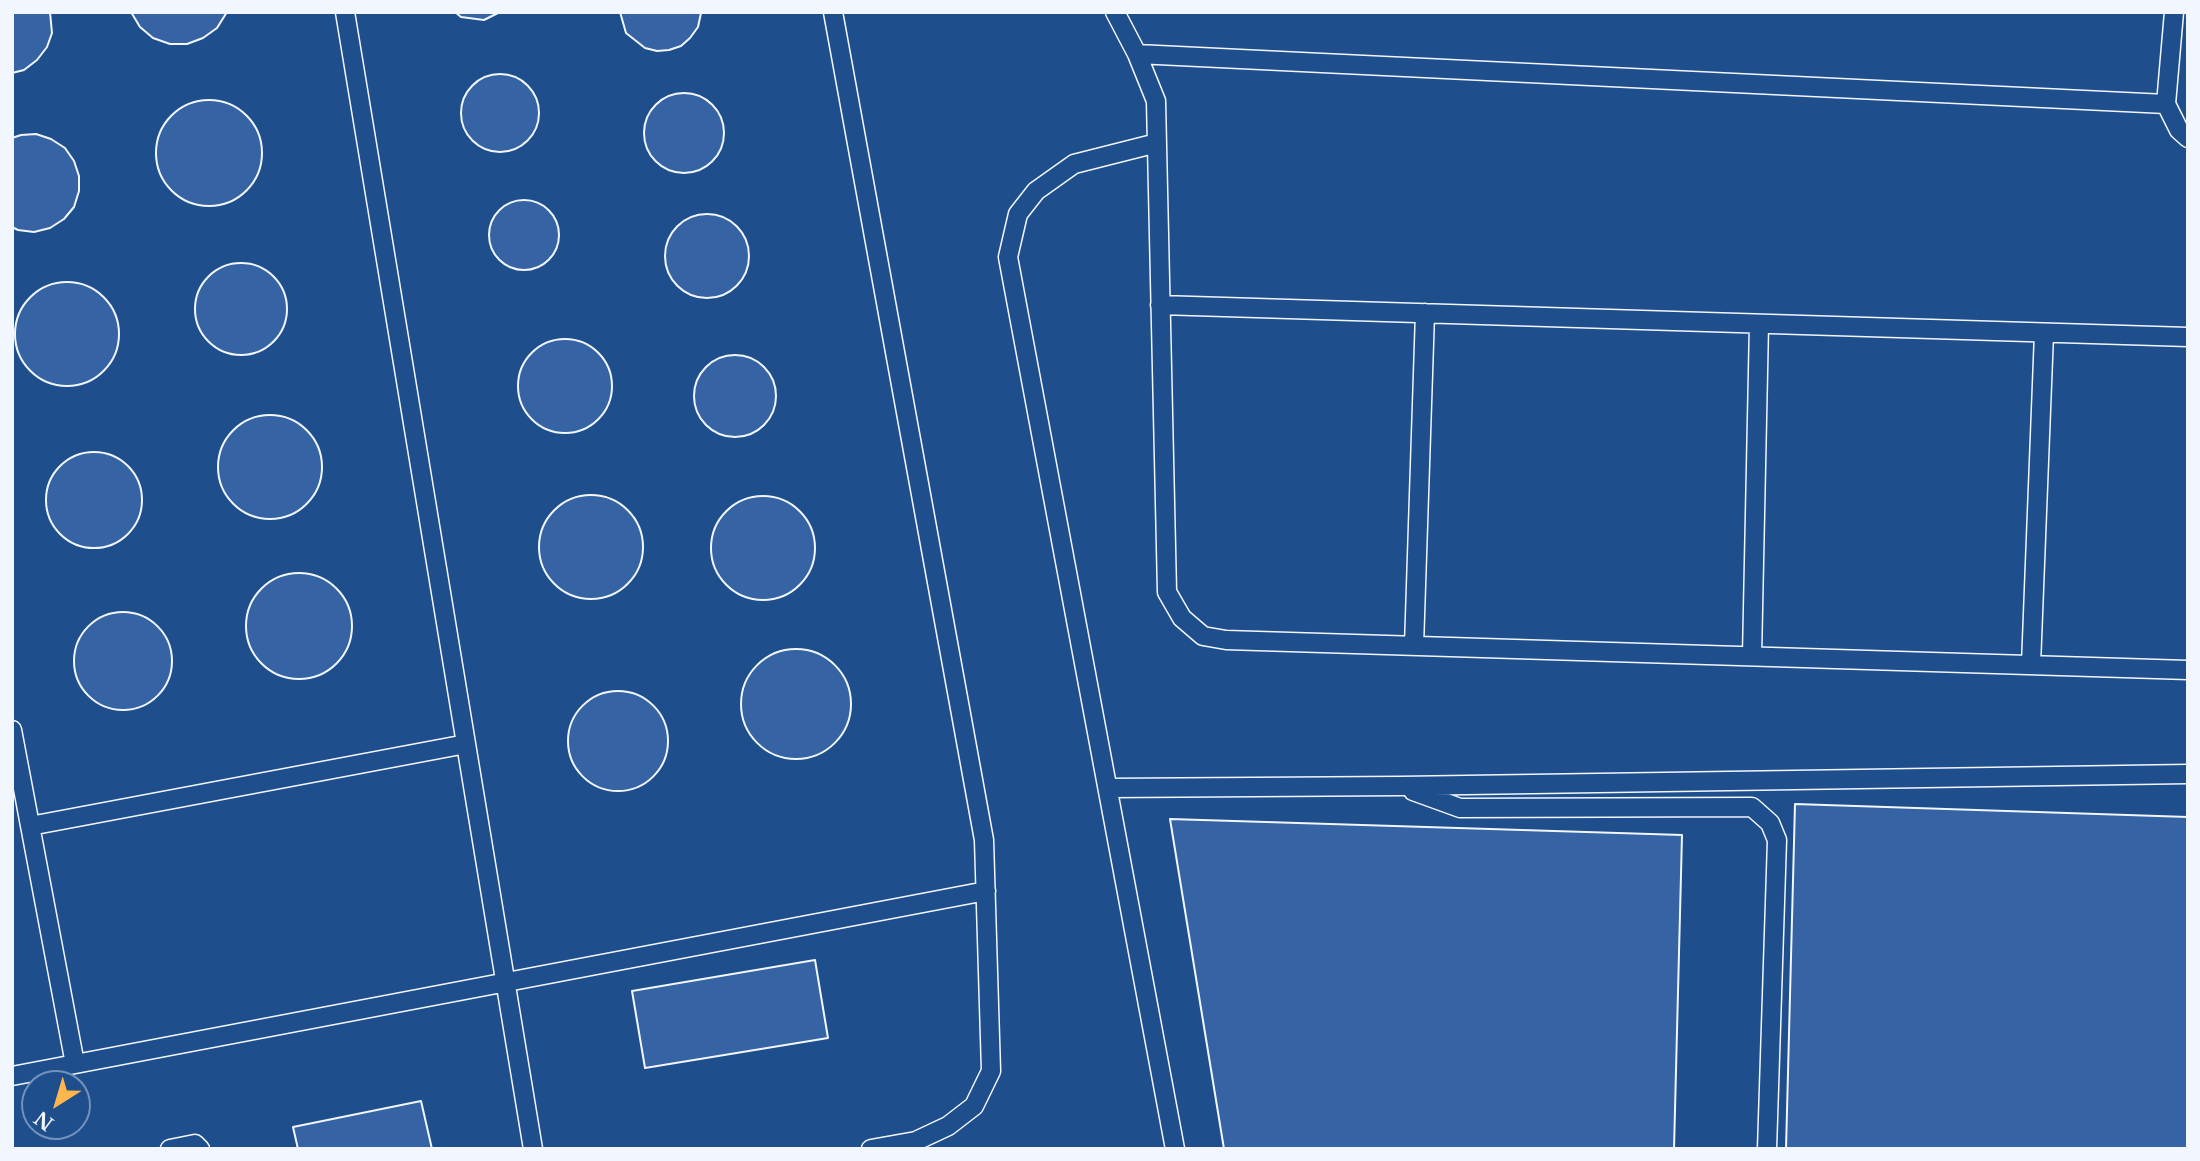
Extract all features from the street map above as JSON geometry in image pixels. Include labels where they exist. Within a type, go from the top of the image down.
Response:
[{"type":"lane","points":[[345,12],[533,1149]]},
{"type":"lane","points":[[833,12],[984,839],[986,891],[991,1071],[974,1106],[948,1126],[916,1141],[871,1149]]},
{"type":"lane","points":[[1115,12],[1137,54],[1156,101],[1167,592],[1182,618],[1203,636],[1226,640],[2188,670]]},
{"type":"lane","points":[[2174,12],[2166,104],[2179,130],[2188,138]]},
{"type":"lane","points":[[1137,54],[2166,104]]},
{"type":"lane","points":[[1157,144],[1074,164],[1036,191],[1018,214],[1008,257],[1175,1149]]},
{"type":"lane","points":[[1160,305],[2188,337]]},
{"type":"lane","points":[[1414,646],[1425,313]]},
{"type":"lane","points":[[1752,656],[1759,324]]},
{"type":"lane","points":[[2031,665],[2044,333]]},
{"type":"lane","points":[[12,730],[75,1064]]},
{"type":"lane","points":[[30,826],[466,744]]},
{"type":"lane","points":[[1108,788],[2188,774]]},
{"type":"lane","points":[[1401,786],[1460,808],[1752,807],[1770,823],[1777,840],[1767,1149]]},
{"type":"lane","points":[[12,1076],[986,891]]},
{"type":"lane","points":[[170,1149],[195,1144],[201,1149]]},
{"type":"building","points":[[12,12],[50,12],[52,33],[47,47],[37,60],[24,70],[12,73]]},
{"type":"building","points":[[131,12],[227,12],[217,28],[203,38],[187,44],[170,44],[153,38],[140,27]]},
{"type":"building","points":[[455,12],[500,12],[484,20],[461,17]]},
{"type":"building","points":[[620,12],[701,13],[698,27],[681,46],[657,51],[645,48],[626,33]]},
{"type":"building","points":[[500,74],[515,77],[527,86],[536,98],[539,113],[536,128],[527,140],[515,149],[500,152],[485,149],[473,140],[464,128],[461,113],[464,98],[473,86],[485,77]]},
{"type":"building","points":[[684,93],[699,96],[712,105],[721,118],[724,133],[721,148],[712,161],[699,170],[684,173],[669,170],[656,161],[647,148],[644,133],[647,118],[656,105],[669,96]]},
{"type":"building","points":[[209,100],[229,104],[246,116],[258,133],[262,153],[258,173],[246,190],[229,202],[209,206],[189,202],[172,190],[160,173],[156,153],[160,133],[172,116],[189,104]]},
{"type":"building","points":[[36,134],[65,148],[74,161],[79,176],[79,191],[74,207],[64,219],[50,228],[34,232],[12,227],[12,138]]},
{"type":"building","points":[[524,200],[549,210],[559,235],[549,260],[524,270],[499,260],[489,235],[499,210]]},
{"type":"building","points":[[707,214],[723,217],[737,226],[746,240],[749,256],[746,272],[737,286],[723,295],[707,298],[691,295],[677,286],[668,272],[665,256],[668,240],[677,226],[691,217]]},
{"type":"building","points":[[232,263],[250,263],[267,270],[280,283],[287,300],[287,318],[280,335],[267,348],[250,355],[232,355],[215,348],[202,335],[195,318],[195,300],[202,283],[215,270]]},
{"type":"building","points":[[67,282],[87,286],[104,297],[115,314],[119,334],[115,354],[104,371],[87,382],[67,386],[47,382],[30,371],[19,354],[15,334],[19,314],[30,297],[47,286]]},
{"type":"building","points":[[565,339],[583,342],[598,353],[609,368],[612,386],[609,404],[598,419],[583,430],[565,433],[547,430],[532,419],[521,404],[518,386],[521,368],[532,353],[547,342]]},
{"type":"building","points":[[735,355],[751,358],[764,367],[773,380],[776,396],[773,412],[764,425],[751,434],[735,437],[719,434],[706,425],[697,412],[694,396],[697,380],[706,367],[719,358]]},
{"type":"building","points":[[270,415],[290,419],[307,430],[318,447],[322,467],[318,487],[307,504],[290,515],[270,519],[250,515],[233,504],[222,487],[218,467],[222,447],[233,430],[250,419]]},
{"type":"building","points":[[94,452],[112,455],[128,466],[139,482],[142,500],[139,518],[128,534],[112,545],[94,548],[76,545],[60,534],[49,518],[46,500],[49,482],[60,466],[76,455]]},
{"type":"building","points":[[591,495],[611,499],[628,510],[639,527],[643,547],[639,567],[628,584],[611,595],[591,599],[571,595],[554,584],[543,567],[539,547],[543,527],[554,510],[571,499]]},
{"type":"building","points":[[763,496],[783,500],[800,511],[811,528],[815,548],[811,568],[800,585],[783,596],[763,600],[743,596],[726,585],[715,568],[711,548],[715,528],[726,511],[743,500]]},
{"type":"building","points":[[299,573],[319,577],[336,589],[348,606],[352,626],[348,646],[336,663],[319,675],[299,679],[279,675],[262,663],[250,646],[246,626],[250,606],[262,589],[279,577]]},
{"type":"building","points":[[123,612],[142,615],[158,626],[169,642],[172,661],[169,680],[158,696],[142,707],[123,710],[104,707],[88,696],[77,680],[74,661],[77,642],[88,626],[104,615]]},
{"type":"building","points":[[796,649],[817,653],[835,665],[847,683],[851,704],[847,725],[835,743],[817,755],[796,759],[775,755],[757,743],[745,725],[741,704],[745,683],[757,665],[775,653]]},
{"type":"building","points":[[618,691],[646,699],[660,713],[668,741],[660,769],[646,783],[618,791],[590,783],[576,769],[568,741],[576,713],[590,699]]},
{"type":"building","points":[[1795,804],[2188,817],[2188,1149],[1786,1149]]},
{"type":"building","points":[[1170,819],[1682,835],[1674,1149],[1224,1149]]},
{"type":"building","points":[[815,960],[828,1038],[645,1068],[632,991]]},
{"type":"building","points":[[421,1101],[432,1149],[298,1149],[293,1127]]}]
